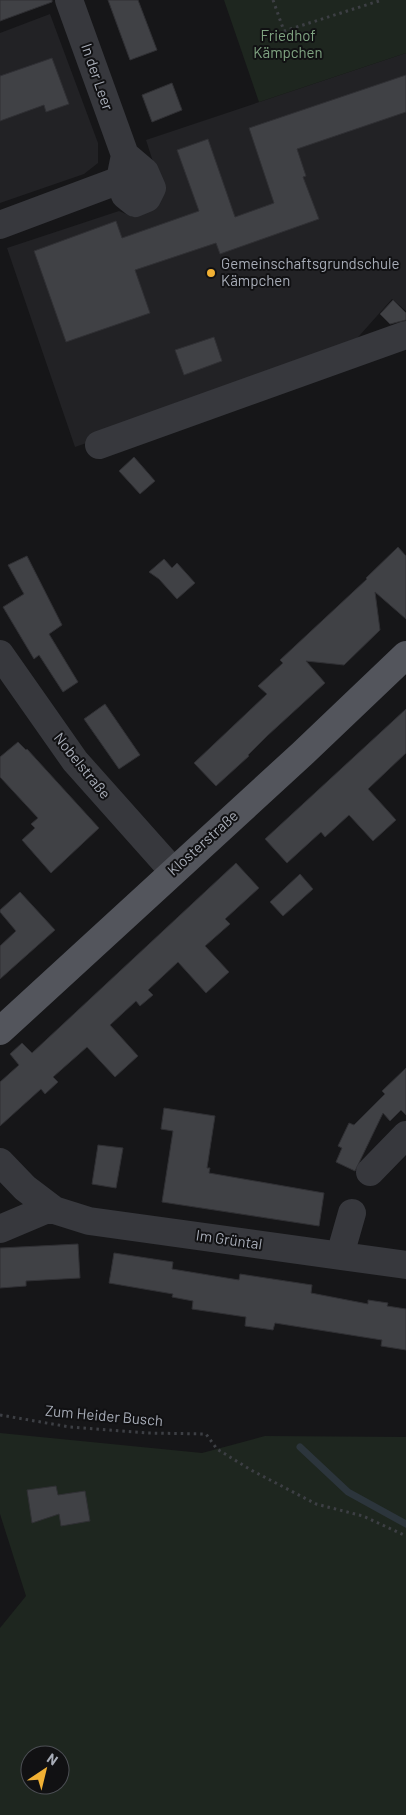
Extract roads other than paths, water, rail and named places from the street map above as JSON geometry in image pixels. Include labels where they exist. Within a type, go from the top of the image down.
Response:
[{"type":"main road","name":"Klosterstraße","points":[[0,1031],[302,754],[406,655]]},
{"type":"street","name":"In der Leer","points":[[0,225],[122,168],[69,0]]},
{"type":"street","points":[[99,445],[406,335]]},
{"type":"street","name":"Nobelstraße","points":[[0,654],[75,761],[174,871]]},
{"type":"street","points":[[370,1172],[406,1135]]},
{"type":"street","name":"Im Grüntal","points":[[0,1162],[25,1188],[54,1210],[89,1221],[406,1265]]},
{"type":"street","points":[[0,1229],[45,1210],[54,1210]]},
{"type":"street","points":[[340,1255],[352,1213]]},
{"type":"waterway","points":[[300,1447],[348,1492],[406,1524]]},
{"type":"place","name":"Gemeinschaftsgrundschule Kämpchen","points":[[211,273]]},
{"type":"park label","name":"Friedhof Kämpchen","points":[[288,44]]}]
